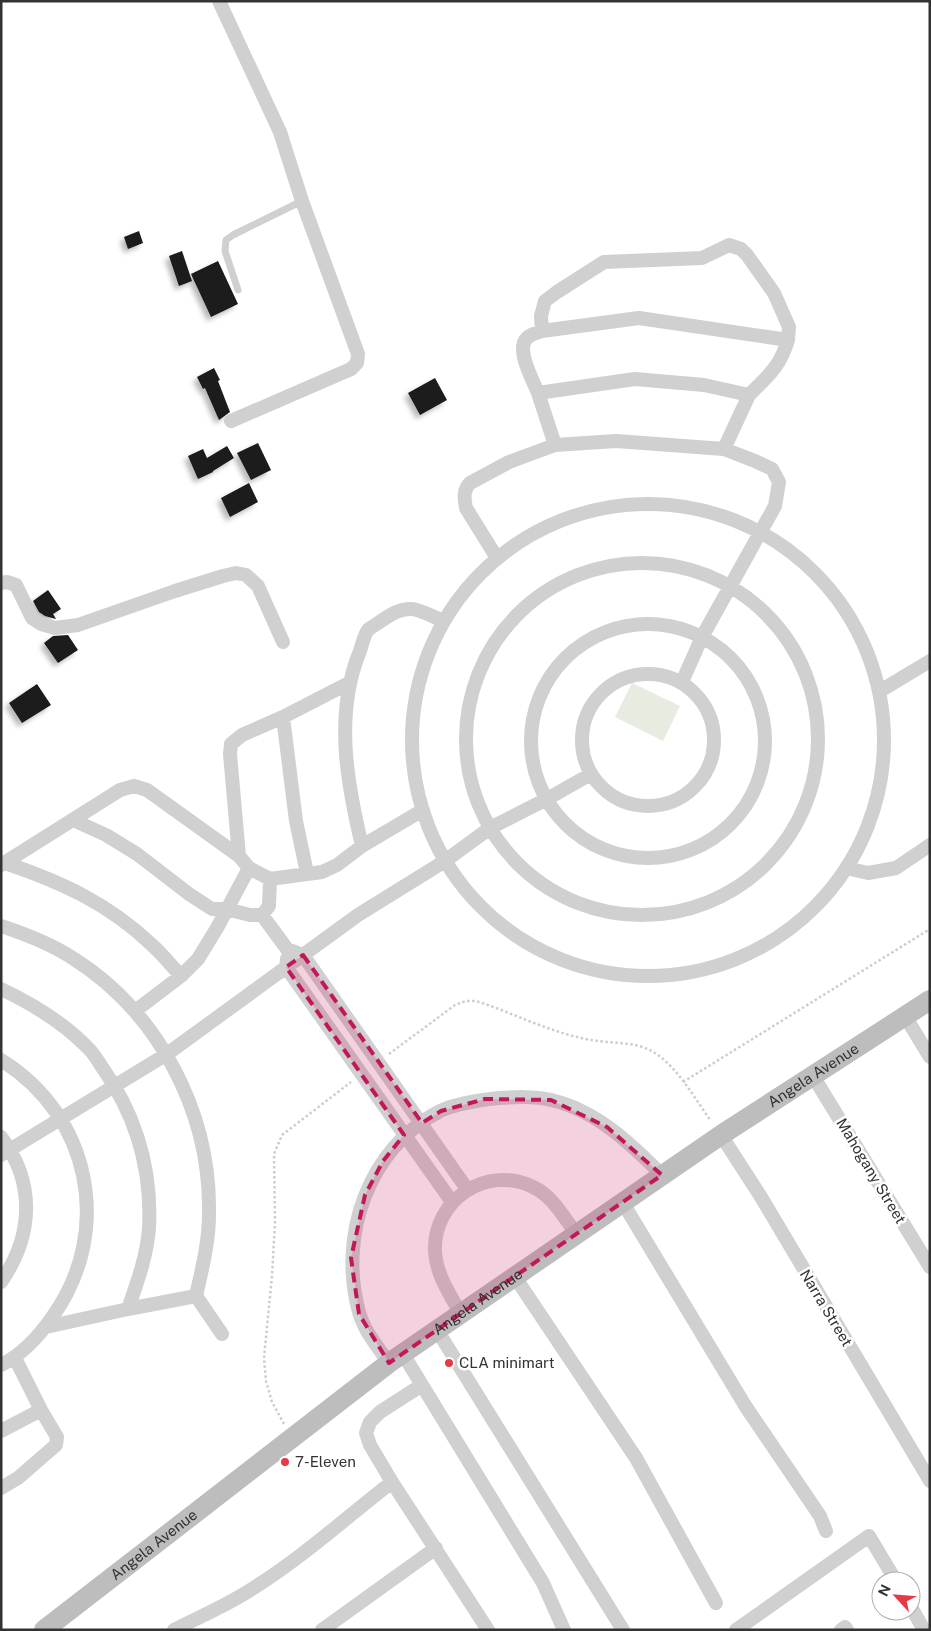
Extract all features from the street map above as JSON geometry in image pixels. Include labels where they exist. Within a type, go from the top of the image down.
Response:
[{"type":"main road","name":"Angela Avenue","points":[[44,1630],[396,1359],[721,1135],[930,1000]]},
{"type":"street","points":[[219,1],[280,132],[302,201],[358,354],[357,363],[351,369],[231,421]]},
{"type":"street","points":[[542,331],[541,316],[545,301],[604,262],[702,258],[729,245],[741,249],[774,293],[789,327],[788,340],[784,355],[776,367],[749,395],[724,449]]},
{"type":"street","points":[[555,445],[538,393],[522,353],[523,344],[528,337],[542,331],[639,318],[788,340]]},
{"type":"street","points":[[538,393],[635,379],[704,385],[749,395]]},
{"type":"street","points":[[497,558],[466,508],[464,499],[465,488],[470,483],[509,462],[555,445],[616,441],[724,449],[772,469],[780,482],[775,506],[702,636],[682,682]]},
{"type":"street","points":[[635,503],[667,504],[698,508],[729,517],[762,530],[813,569],[835,595],[854,623],[869,654],[880,692],[884,746],[881,776],[875,805],[864,834],[846,868],[834,886],[813,909],[790,929],[764,946],[737,959],[708,969],[678,975],[647,977],[617,975],[587,969],[558,959],[530,946],[505,929],[482,909],[462,886],[445,861],[432,836],[422,810],[414,772],[413,724],[417,694],[428,657],[444,622],[466,591],[497,558],[516,544],[544,528],[573,516],[604,507],[635,503]]},
{"type":"street","points":[[632,563],[664,564],[696,571],[730,586],[748,598],[784,634],[798,656],[808,680],[815,705],[818,731],[817,757],[812,783],[804,807],[787,838],[758,870],[738,886],[715,899],[691,908],[666,913],[640,915],[614,913],[573,901],[542,885],[505,850],[490,828],[474,791],[468,767],[466,734],[470,702],[480,671],[496,642],[516,617],[541,595],[569,579],[600,568],[632,563]]},
{"type":"street","points":[[1,583],[7,582],[16,585],[32,618],[41,624],[55,628],[78,625],[224,576],[236,573],[246,575],[258,586],[283,642]]},
{"type":"street","points":[[362,846],[352,802],[346,760],[346,717],[349,683],[355,662],[368,630],[388,616],[402,610],[414,609],[444,622]]},
{"type":"street","points":[[645,624],[674,627],[702,636],[720,648],[749,681],[758,701],[764,722],[765,744],[763,759],[755,787],[745,806],[730,824],[714,838],[674,855],[652,858],[630,857],[609,851],[589,842],[571,829],[556,813],[547,799],[534,767],[532,738],[536,709],[548,682],[566,658],[589,640],[616,628],[645,624]]},
{"type":"street","points":[[880,692],[929,666]]},
{"type":"street","points":[[650,673],[666,676],[682,682],[695,692],[705,705],[712,721],[713,753],[707,769],[698,783],[686,794],[672,802],[656,806],[639,806],[623,802],[609,794],[590,774],[582,753],[581,736],[584,720],[592,704],[603,691],[616,681],[632,675],[650,673]]},
{"type":"street","points":[[239,856],[230,754],[231,744],[242,735],[283,717],[349,683]]},
{"type":"street","points":[[283,717],[296,821],[307,873]]},
{"type":"street","points":[[6,1153],[167,1054],[358,915],[445,861],[490,828],[547,799],[590,774]]},
{"type":"street","points":[[3,864],[120,790],[134,786],[147,790],[239,856],[249,868],[270,879],[322,872],[422,810]]},
{"type":"street","points":[[73,820],[137,854],[189,894],[212,909],[226,909],[250,915],[262,915]]},
{"type":"street","points":[[846,868],[868,873],[896,868],[930,845]]},
{"type":"street","points":[[3,864],[45,876],[84,895],[119,918],[152,945],[180,976]]},
{"type":"street","points":[[135,1011],[180,976],[198,959],[249,868]]},
{"type":"street","points":[[262,915],[269,906],[270,879]]},
{"type":"street","points":[[262,915],[287,949],[303,955],[467,1189]]},
{"type":"street","points":[[1,926],[34,938],[71,957],[105,982],[135,1011],[167,1054],[186,1091],[199,1131],[207,1172],[209,1214],[205,1255],[196,1296],[222,1334]]},
{"type":"street","points":[[287,949],[286,967],[452,1202]]},
{"type":"street","points":[[1,989],[29,1002],[60,1023],[89,1050],[115,1085],[129,1114],[142,1153],[149,1188],[149,1230],[141,1271],[128,1309]]},
{"type":"street","points":[[905,1016],[930,1057]]},
{"type":"street","points":[[1,1060],[17,1070],[42,1092],[61,1118],[76,1146],[84,1177],[88,1209],[85,1241],[77,1272],[68,1294],[46,1327],[16,1358],[1,1365]]},
{"type":"street","name":"Mahogany Street","points":[[813,1076],[930,1267]]},
{"type":"street","points":[[564,1630],[543,1583],[422,1386],[370,1336],[359,1314],[353,1287],[351,1258],[355,1226],[368,1186],[383,1161],[404,1135],[441,1111],[485,1099],[522,1097],[551,1100],[574,1108],[608,1127],[632,1145],[662,1175]]},
{"type":"street","name":"Narra Street","points":[[721,1135],[761,1197],[930,1481]]},
{"type":"street","points":[[1,1137],[6,1153],[22,1178],[27,1207],[24,1237],[14,1265],[1,1282]]},
{"type":"street","points":[[461,1314],[438,1270],[435,1252],[436,1234],[442,1217],[452,1202],[467,1189],[483,1182],[500,1179],[518,1181],[534,1187],[548,1197],[577,1235]]},
{"type":"street","points":[[623,1203],[746,1407],[820,1516],[826,1531]]},
{"type":"street","points":[[515,1277],[636,1458],[716,1603]]},
{"type":"street","points":[[46,1327],[196,1296]]},
{"type":"street","points":[[437,1330],[623,1630]]},
{"type":"street","points":[[1,1488],[18,1478],[56,1445],[57,1437],[41,1410],[16,1358]]},
{"type":"street","points":[[422,1386],[380,1412],[370,1422],[366,1433],[370,1445],[392,1482],[488,1630]]},
{"type":"street","points":[[1,1431],[41,1410]]},
{"type":"street","points":[[174,1630],[255,1588],[392,1482]]},
{"type":"street","points":[[736,1630],[869,1536],[890,1571]]},
{"type":"street","points":[[322,1630],[436,1548]]},
{"type":"street","points":[[841,1630],[845,1627],[847,1630]]},
{"type":"lane","points":[[238,290],[225,251],[226,240],[302,201]]},
{"type":"path","points":[[683,1082],[930,929]]},
{"type":"path","points":[[379,1061],[455,1005],[466,1001],[476,1001],[562,1034],[607,1042],[624,1042],[657,1054],[683,1082],[721,1135]]},
{"type":"path","points":[[291,1439],[272,1402],[266,1381],[264,1358],[275,1223],[274,1154],[282,1135],[361,1074]]},
{"type":"highlighted area","points":[[303,955],[422,1123],[441,1111],[485,1099],[551,1100],[607,1127],[662,1175],[389,1363],[359,1314],[351,1258],[365,1195],[383,1161],[404,1135],[286,967]]},
{"type":"shaded area","points":[[632,683],[680,706],[663,741],[615,717]]},
{"type":"building","points":[[139,231],[143,243],[128,249],[124,237]]},
{"type":"building","points":[[182,251],[192,281],[179,286],[169,256]]},
{"type":"building","points":[[218,261],[238,304],[211,317],[191,274]]},
{"type":"building","points":[[214,368],[220,380],[218,381],[230,412],[219,420],[205,388],[203,389],[197,377]]},
{"type":"building","points":[[435,378],[447,400],[420,415],[408,393]]},
{"type":"building","points":[[258,443],[271,470],[251,480],[237,453]]},
{"type":"building","points":[[227,446],[234,458],[213,472],[198,479],[188,456],[203,449],[207,458]]},
{"type":"building","points":[[249,483],[258,502],[230,517],[221,498]]},
{"type":"building","points":[[48,590],[61,609],[53,614],[56,619],[39,612],[33,601]]},
{"type":"building","points":[[68,635],[78,650],[58,663],[44,643],[53,636]]},
{"type":"building","points":[[37,684],[51,705],[22,723],[9,703]]},
{"type":"place","name":"CLA minimart","points":[[449,1363]]},
{"type":"place","name":"7-Eleven","points":[[285,1462]]}]
